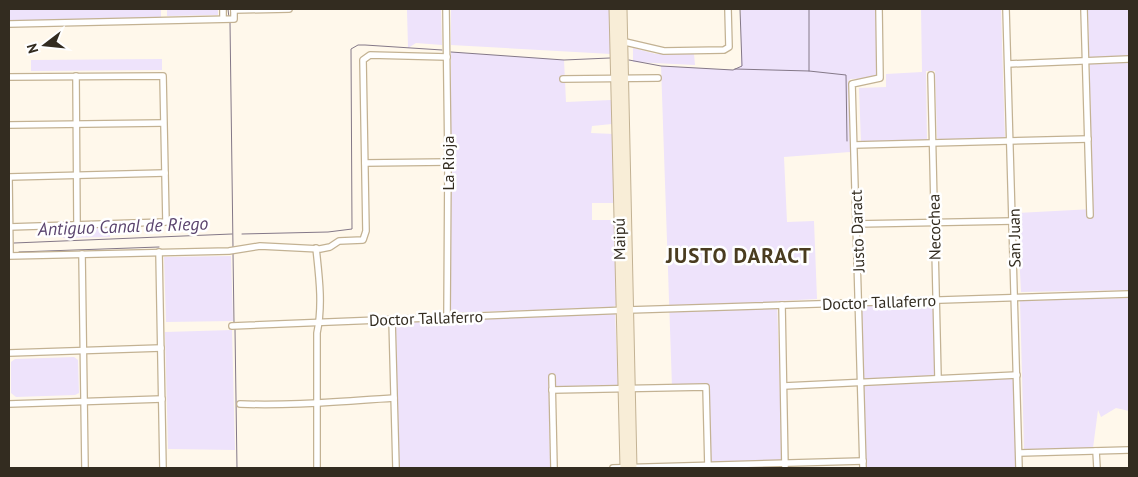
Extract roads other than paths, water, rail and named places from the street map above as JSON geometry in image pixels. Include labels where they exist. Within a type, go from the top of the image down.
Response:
[{"type":"street","points":[[223,9],[223,18]]},
{"type":"street","points":[[9,24],[234,19],[234,9],[289,9]]},
{"type":"street","name":"La Rioja","points":[[446,9],[448,162],[447,317]]},
{"type":"street","name":"Maipú","points":[[614,9],[619,41]]},
{"type":"street","name":"Maipú","points":[[622,9],[619,41],[625,310],[625,468]]},
{"type":"street","points":[[619,41],[664,51],[720,51],[729,47],[728,9]]},
{"type":"street","name":"Justo Daract","points":[[863,468],[852,84],[880,78],[879,9]]},
{"type":"street","name":"San Juan","points":[[1006,9],[1012,141],[1019,468]]},
{"type":"street","points":[[1084,9],[1090,215]]},
{"type":"street","points":[[165,174],[9,178],[10,256],[230,251],[260,246],[326,249],[339,241],[363,240],[366,231],[363,60],[370,55],[447,57]]},
{"type":"street","points":[[1008,64],[1129,59]]},
{"type":"street","name":"Necochea","points":[[931,75],[938,378]]},
{"type":"street","points":[[76,76],[77,224]]},
{"type":"street","points":[[9,77],[162,76],[166,222],[9,227]]},
{"type":"street","points":[[563,79],[658,78]]},
{"type":"street","points":[[9,125],[163,123]]},
{"type":"street","points":[[854,145],[1088,139]]},
{"type":"street","points":[[365,163],[448,162]]},
{"type":"street","points":[[856,224],[1013,221]]},
{"type":"street","points":[[316,248],[319,280],[317,468]]},
{"type":"street","points":[[159,252],[163,468]]},
{"type":"street","points":[[82,254],[85,468]]},
{"type":"street","name":"Doctor Tallaferro","points":[[235,326],[625,310],[1129,294]]},
{"type":"street","points":[[782,306],[785,466]]},
{"type":"street","points":[[392,319],[396,468]]},
{"type":"street","points":[[9,353],[161,348]]},
{"type":"street","points":[[784,386],[1017,374]]},
{"type":"street","points":[[552,377],[554,468]]},
{"type":"street","points":[[552,390],[706,387],[708,467]]},
{"type":"street","name":"Maipú","points":[[626,388],[632,468]]},
{"type":"street","points":[[240,404],[318,404],[394,398]]},
{"type":"street","points":[[9,404],[162,399]]},
{"type":"street","points":[[1019,453],[1129,450]]},
{"type":"street","points":[[1096,451],[1097,468]]},
{"type":"street","points":[[613,468],[785,466],[863,461]]},
{"type":"waterway","points":[[228,9],[229,18]]},
{"type":"waterway","name":"Antiguo Canal de Riego","points":[[629,60],[661,66],[733,70],[742,66],[740,9]]},
{"type":"waterway","points":[[809,9],[809,71]]},
{"type":"waterway","points":[[230,22],[233,248]]},
{"type":"waterway","name":"Antiguo Canal de Riego","points":[[242,234],[328,232],[352,229],[351,49],[358,45],[365,45],[442,50]]},
{"type":"waterway","name":"Antiguo Canal de Riego","points":[[451,52],[564,60],[610,58]]},
{"type":"waterway","points":[[735,69],[809,71],[846,75],[847,141]]},
{"type":"waterway","name":"Antiguo Canal de Riego","points":[[14,243],[232,234]]},
{"type":"waterway","points":[[19,252],[159,247]]},
{"type":"waterway","points":[[233,252],[234,323]]},
{"type":"waterway","points":[[235,329],[237,468]]},
{"type":"district","name":"JUSTO DARACT","points":[[739,255]]}]
